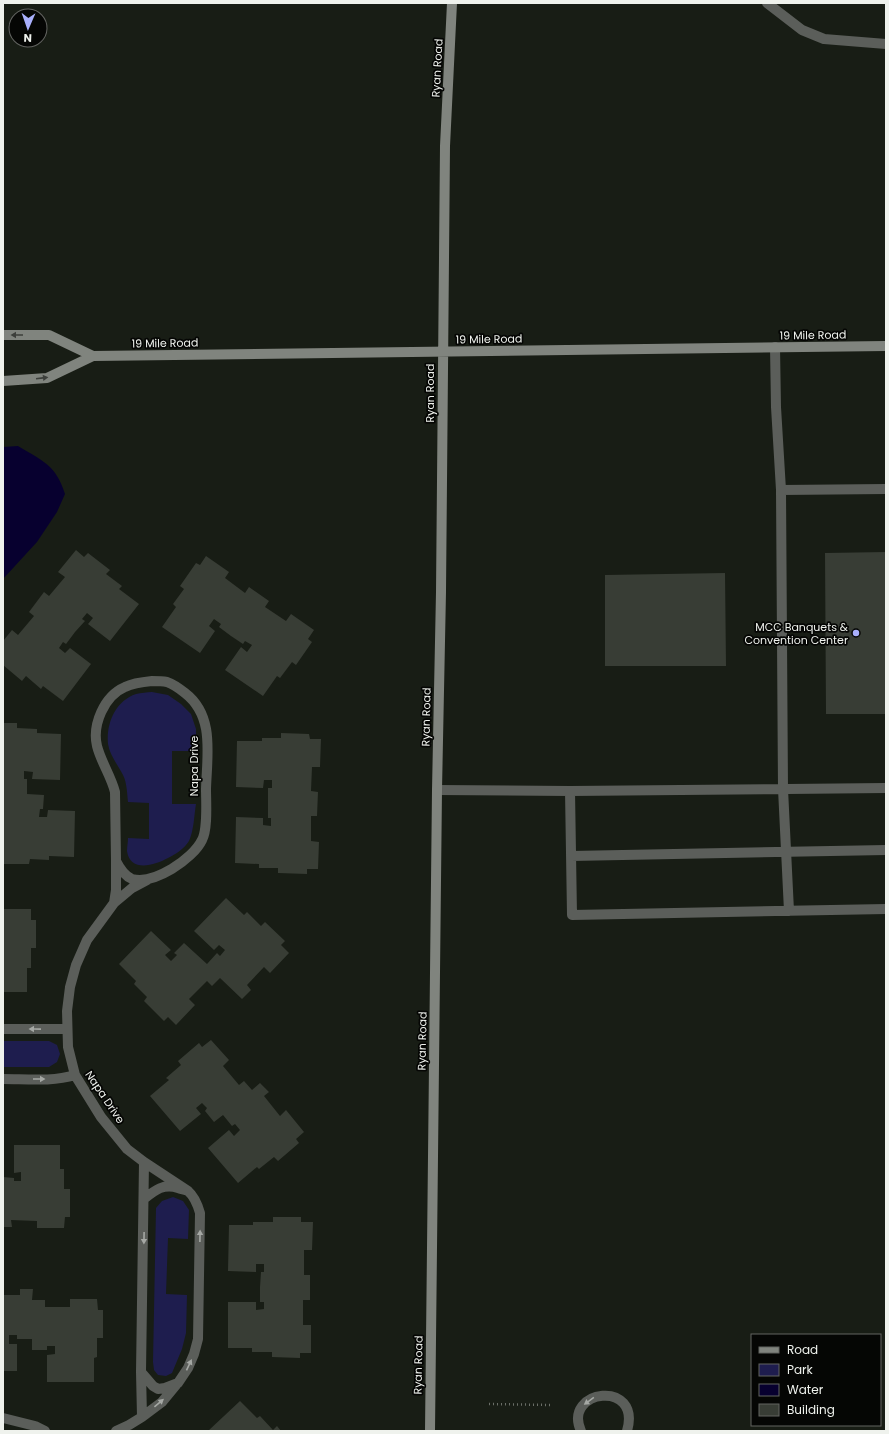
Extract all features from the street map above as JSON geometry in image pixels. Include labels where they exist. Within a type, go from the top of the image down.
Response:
[{"type":"main road","name":"Ryan Road","points":[[430,1431],[445,146],[452,3]]},
{"type":"main road","name":"19 Mile Road","points":[[3,334],[49,335],[93,356]]},
{"type":"main road","name":"19 Mile Road","points":[[3,381],[47,378],[93,356],[886,346]]},
{"type":"street","points":[[767,3],[802,30],[824,39],[886,44]]},
{"type":"street","points":[[775,347],[776,407],[781,490],[783,789],[789,911]]},
{"type":"street","points":[[781,490],[886,488]]},
{"type":"street","name":"Napa Drive","points":[[114,903],[116,890],[115,792],[113,781],[97,746],[96,729],[104,706],[123,687],[138,682],[167,682],[192,698],[201,710],[205,722],[207,736],[205,823],[203,839],[196,851],[184,862],[132,888],[114,903],[87,940],[76,965],[70,987],[67,1011],[67,1030],[71,1063],[75,1075],[101,1117],[127,1149],[188,1191],[196,1202],[200,1214],[198,1339],[194,1354],[188,1368],[162,1402],[142,1417],[116,1431]]},
{"type":"street","points":[[437,790],[570,791],[886,788]]},
{"type":"street","points":[[570,791],[572,915],[886,909]]},
{"type":"street","points":[[571,856],[886,850]]},
{"type":"street","points":[[116,861],[119,867],[130,878],[140,880],[149,879]]},
{"type":"street","points":[[3,1029],[67,1030]]},
{"type":"street","points":[[3,1079],[55,1079],[75,1075]]},
{"type":"street","points":[[142,1417],[144,1162]]},
{"type":"street","points":[[144,1199],[153,1191],[161,1187],[172,1186],[188,1191]]},
{"type":"street","points":[[142,1372],[153,1386],[158,1389],[178,1383]]},
{"type":"street","points":[[581,1431],[578,1421],[579,1413],[583,1405],[589,1399],[597,1395],[605,1395],[613,1396],[621,1400],[626,1407],[629,1415],[627,1431]]},
{"type":"street","points":[[3,1418],[35,1426],[46,1431]]},
{"type":"path","points":[[489,1404],[552,1406]]},
{"type":"green space","points":[[152,692],[168,695],[181,704],[191,714],[196,729],[196,751],[172,751],[172,804],[196,804],[192,832],[187,844],[174,855],[157,863],[150,865],[138,865],[129,858],[127,851],[128,838],[149,839],[149,803],[128,802],[125,781],[110,752],[108,736],[110,721],[113,714],[122,702],[136,694]]},
{"type":"green space","points":[[3,1041],[49,1041],[57,1045],[60,1054],[57,1062],[49,1067],[3,1067]]},
{"type":"green space","points":[[173,1197],[183,1201],[189,1210],[188,1239],[168,1238],[166,1294],[187,1295],[186,1333],[182,1349],[172,1373],[166,1376],[158,1375],[154,1370],[153,1362],[156,1208],[162,1201]]},
{"type":"water","points":[[18,446],[41,460],[53,470],[65,494],[57,512],[37,542],[3,579],[3,447]]},
{"type":"building","points":[[76,550],[84,557],[88,553],[110,570],[106,574],[122,586],[119,589],[139,604],[110,641],[88,624],[93,618],[87,613],[82,619],[85,621],[66,644],[63,642],[59,648],[65,653],[70,648],[91,664],[63,701],[43,686],[41,689],[26,676],[22,681],[3,665],[3,641],[12,630],[18,635],[34,616],[29,612],[44,592],[49,596],[65,577],[58,572]]},
{"type":"building","name":"MCC Banquets & Convention Center","points":[[886,552],[886,714],[826,714],[825,553]]},
{"type":"building","points":[[206,556],[229,572],[225,578],[245,593],[249,587],[269,601],[265,607],[286,621],[291,614],[314,630],[308,639],[312,642],[296,665],[292,662],[280,678],[277,676],[263,696],[225,670],[241,647],[247,652],[252,645],[245,641],[243,644],[231,636],[219,627],[221,624],[214,619],[209,626],[215,631],[200,653],[162,627],[176,607],[173,604],[184,589],[180,586],[196,563],[200,565]]},
{"type":"building","points":[[725,573],[726,666],[605,666],[605,575]]},
{"type":"building","points":[[3,723],[17,723],[17,728],[37,729],[37,733],[61,734],[60,780],[32,779],[33,772],[24,771],[24,779],[27,779],[27,794],[44,795],[43,809],[40,809],[39,817],[47,817],[48,810],[75,811],[74,857],[49,856],[49,860],[30,859],[29,864],[3,864]]},
{"type":"building","points":[[281,733],[309,734],[310,739],[321,739],[320,767],[312,767],[311,791],[318,792],[317,816],[311,816],[311,841],[319,842],[318,869],[307,869],[307,874],[278,873],[278,868],[259,868],[259,864],[235,863],[236,817],[263,818],[263,825],[271,826],[271,818],[268,818],[268,788],[272,788],[272,780],[264,780],[263,788],[236,787],[237,741],[262,741],[262,738],[281,738]]},
{"type":"building","points":[[226,898],[244,915],[247,912],[261,926],[265,922],[285,941],[281,945],[289,953],[270,973],[264,967],[247,985],[251,990],[242,999],[220,978],[212,986],[207,981],[189,999],[195,1005],[176,1025],[168,1017],[164,1021],[144,1001],[147,997],[134,984],[136,981],[119,964],[151,931],[171,950],[165,955],[171,961],[177,955],[174,953],[184,943],[207,964],[217,953],[220,956],[225,950],[219,945],[214,950],[194,931]]},
{"type":"building","points":[[3,909],[31,909],[31,920],[36,920],[36,948],[31,948],[31,968],[27,968],[27,992],[3,992]]},
{"type":"building","points":[[211,1040],[229,1060],[223,1066],[239,1085],[244,1081],[252,1090],[260,1083],[269,1092],[264,1096],[280,1116],[286,1110],[304,1132],[296,1139],[299,1143],[278,1161],[274,1157],[259,1169],[257,1167],[238,1183],[208,1148],[229,1130],[234,1136],[240,1130],[235,1124],[232,1126],[223,1115],[214,1122],[205,1111],[207,1108],[202,1103],[196,1108],[201,1114],[180,1131],[150,1096],[169,1080],[166,1078],[181,1065],[178,1061],[199,1043],[202,1047]]},
{"type":"building","points":[[14,1145],[60,1145],[60,1169],[64,1169],[64,1189],[70,1189],[70,1217],[65,1217],[64,1228],[37,1228],[37,1221],[11,1220],[12,1227],[3,1227],[3,1177],[14,1178],[14,1181],[21,1181],[21,1172],[14,1173]]},
{"type":"building","points":[[273,1217],[301,1217],[301,1222],[313,1222],[312,1250],[304,1250],[304,1275],[310,1275],[310,1300],[303,1300],[303,1325],[311,1325],[311,1353],[300,1353],[300,1358],[272,1357],[272,1352],[252,1352],[252,1348],[228,1348],[228,1302],[256,1302],[256,1310],[264,1309],[264,1302],[260,1302],[260,1287],[261,1272],[264,1272],[264,1264],[256,1264],[256,1272],[228,1271],[229,1225],[253,1225],[253,1222],[273,1222]]},
{"type":"building","points":[[20,1289],[33,1289],[32,1300],[45,1300],[45,1307],[70,1307],[70,1299],[97,1299],[98,1310],[103,1310],[103,1338],[97,1338],[97,1357],[94,1358],[94,1382],[47,1382],[47,1355],[55,1354],[55,1346],[47,1346],[47,1350],[32,1350],[32,1339],[17,1339],[17,1335],[9,1335],[9,1344],[17,1344],[17,1371],[3,1371],[3,1295],[20,1295]]},
{"type":"building","points":[[240,1401],[257,1418],[260,1416],[273,1430],[277,1426],[281,1431],[208,1431]]},
{"type":"place","name":"MCC Banquets & Convention Center","points":[[856,633]]}]
